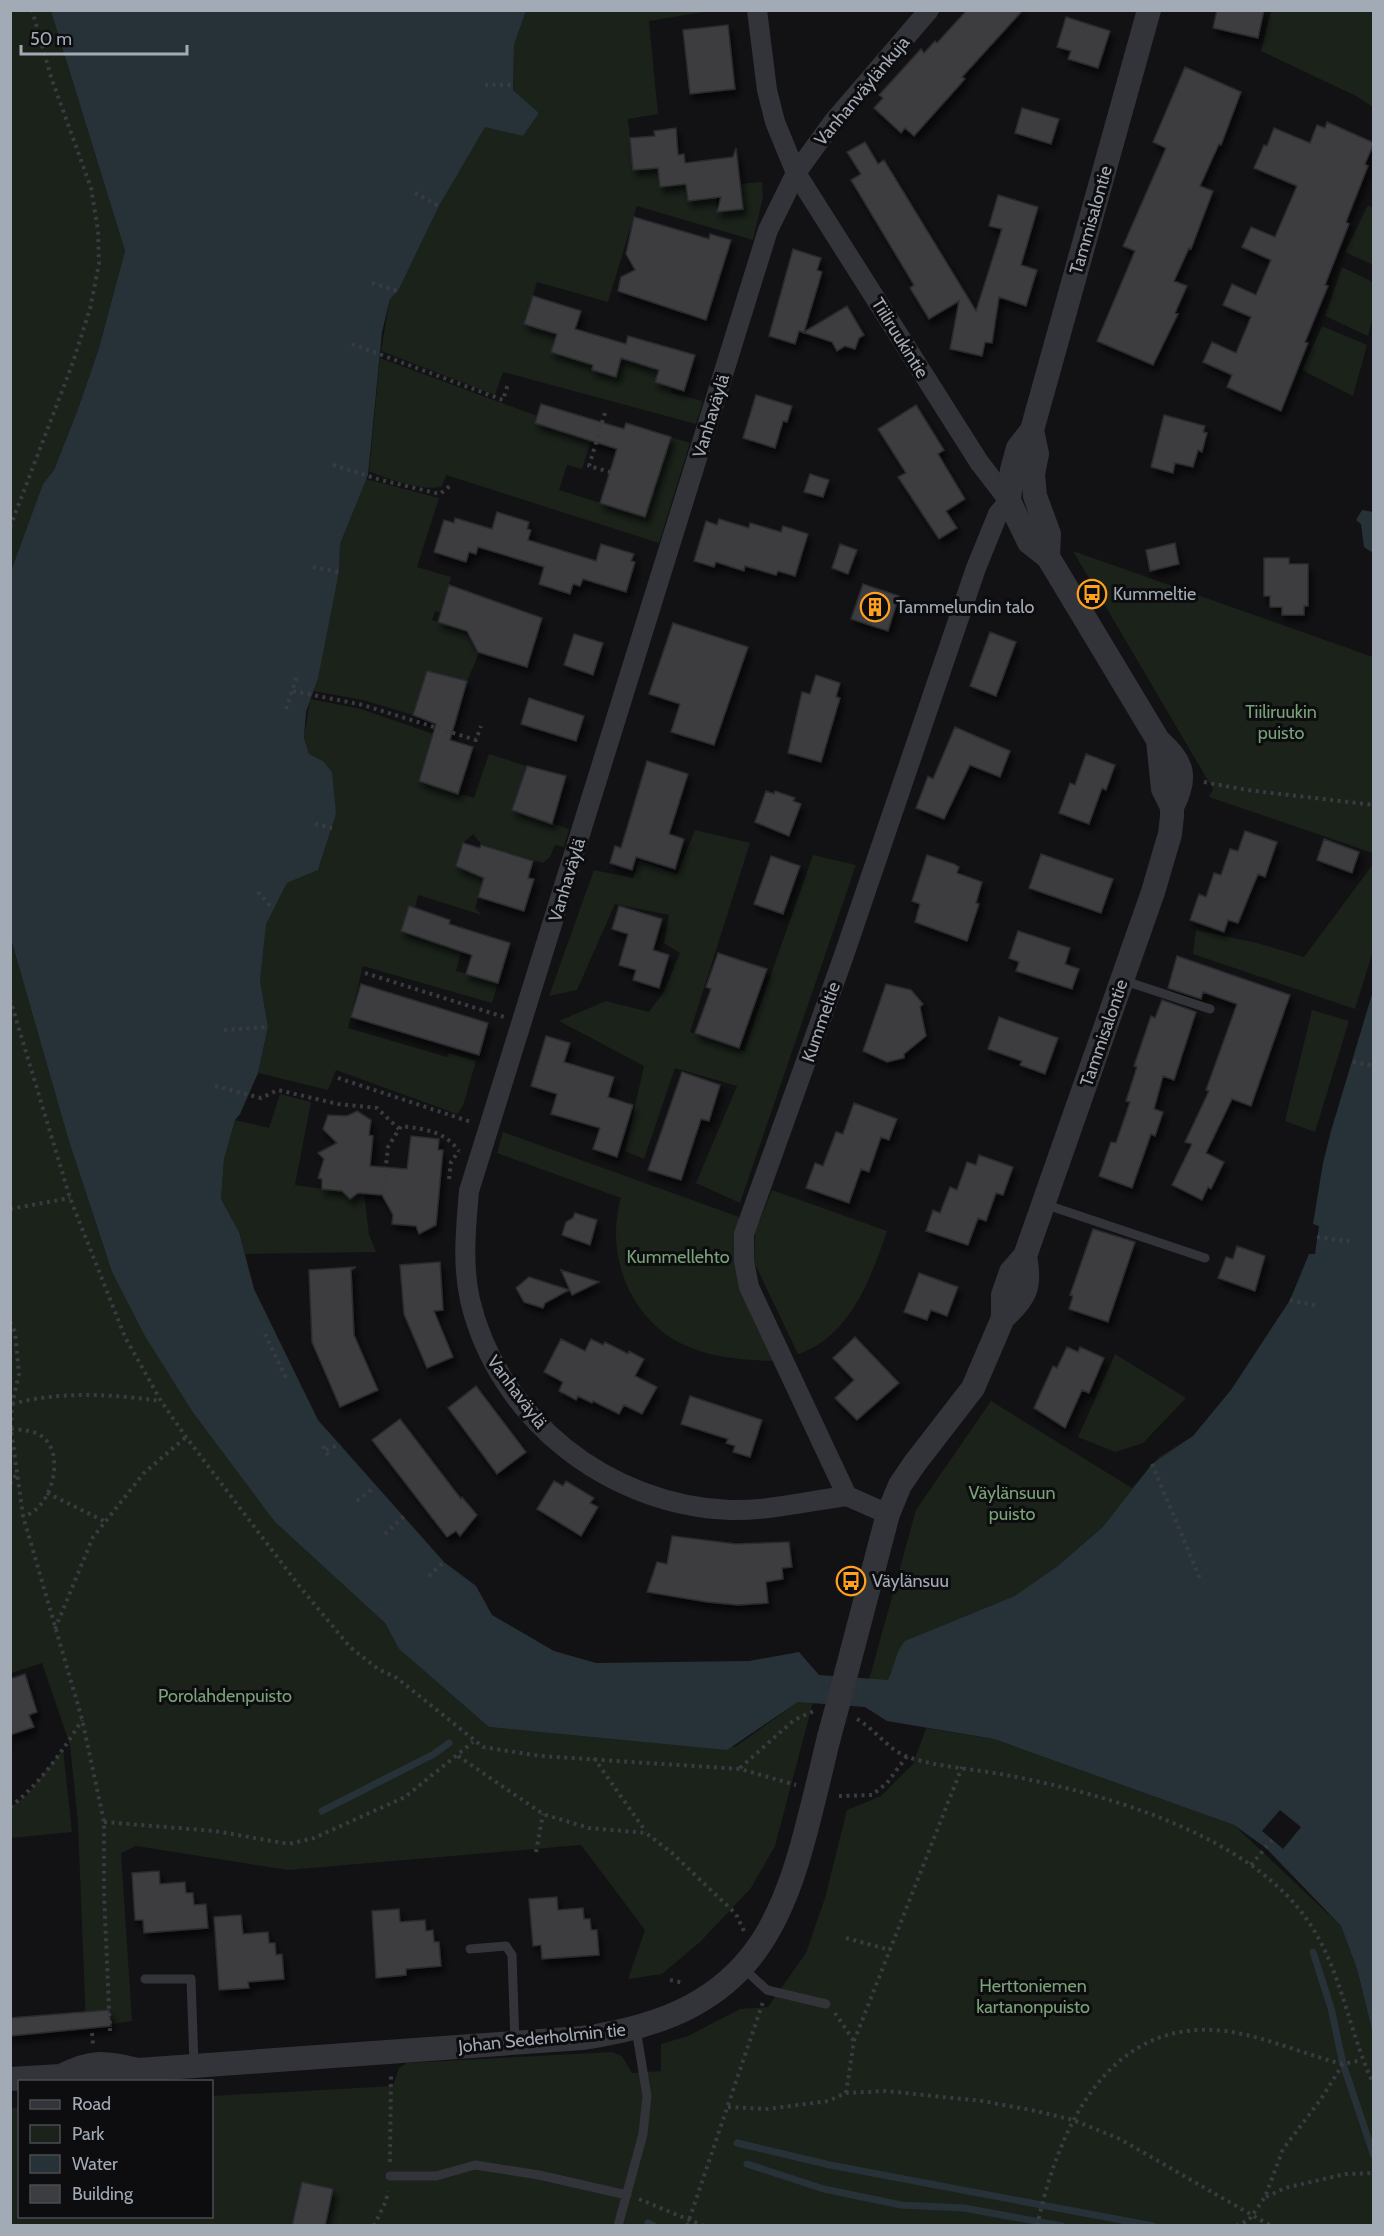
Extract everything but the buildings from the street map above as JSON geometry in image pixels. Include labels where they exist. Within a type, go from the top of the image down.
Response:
[{"type":"street","points":[[757,10],[767,90],[775,122],[796,173]]},
{"type":"street","name":"Vanhanväylänkuja","points":[[796,173],[833,122],[929,10]]},
{"type":"street","name":"Tammisalontie","points":[[888,1514],[900,1485],[973,1388],[1003,1318],[1003,1295],[1011,1272],[1025,1256],[1044,1204],[1163,860],[1170,834],[1172,807],[1182,787],[1181,772],[1176,756],[1158,740],[1048,557],[1029,542],[1009,501],[1012,470],[1018,448],[1032,430],[1149,10]]},
{"type":"street","name":"Tiiliruukintie","points":[[796,173],[979,462],[1009,501]]},
{"type":"street","name":"Vanhaväylä","points":[[796,173],[768,230],[469,1191],[464,1245],[470,1299],[486,1349],[521,1402],[539,1424],[580,1461],[601,1475],[649,1496],[673,1503],[742,1509],[847,1496]]},
{"type":"street","name":"Tammisalontie","points":[[1032,430],[1036,454],[1033,474],[1035,496],[1049,534],[1048,557]]},
{"type":"street","points":[[1009,501],[1035,496]]},
{"type":"street","name":"Kummeltie","points":[[847,1496],[749,1287],[744,1261],[744,1234],[843,958],[976,568],[998,514],[1009,501]]},
{"type":"street","points":[[847,1496],[888,1514]]},
{"type":"street","name":"Johan Sederholmin tie","points":[[113,2080],[138,2070],[582,2038],[636,2029],[695,2005],[742,1967],[768,1935],[795,1875],[888,1514]]},
{"type":"street","name":"Johan Sederholmin tie","points":[[10,2079],[72,2079],[84,2064],[110,2063],[138,2070]]},
{"type":"lane","points":[[1122,980],[1209,1009]]},
{"type":"lane","points":[[1044,1204],[1205,1258]]},
{"type":"lane","points":[[470,1949],[506,1946],[510,1949],[515,2043]]},
{"type":"lane","points":[[742,1967],[767,1990],[826,2004]]},
{"type":"lane","points":[[145,1979],[192,1979],[194,2066]]},
{"type":"lane","points":[[618,2226],[644,2134],[647,2096],[636,2029]]},
{"type":"lane","points":[[390,2176],[436,2176],[475,2165],[539,2175],[627,2195]]},
{"type":"path","points":[[10,527],[13,514],[72,365],[90,309],[99,264],[98,230],[91,188],[51,77],[32,10]]},
{"type":"path","points":[[485,85],[513,85]]},
{"type":"path","points":[[415,193],[439,206]]},
{"type":"path","points":[[372,283],[398,291]]},
{"type":"path","points":[[352,344],[503,400],[508,384]]},
{"type":"path","points":[[605,413],[589,466],[610,472]]},
{"type":"path","points":[[333,465],[381,480],[440,494],[451,485]]},
{"type":"path","points":[[313,567],[339,572]]},
{"type":"path","points":[[286,709],[298,673]]},
{"type":"path","points":[[293,691],[363,705],[476,740],[481,726]]},
{"type":"path","points":[[1204,782],[1247,790],[1374,805]]},
{"type":"path","points":[[315,824],[332,828]]},
{"type":"path","points":[[258,892],[273,909]]},
{"type":"path","points":[[365,973],[522,1022]]},
{"type":"path","points":[[10,999],[70,1198],[125,1337],[160,1401],[186,1437],[300,1587],[350,1647],[378,1669],[398,1678],[431,1703],[474,1742],[499,1751],[540,1756],[740,1768],[799,1786]]},
{"type":"path","points":[[224,1030],[268,1027]]},
{"type":"path","points":[[1353,1062],[1374,1066]]},
{"type":"path","points":[[338,1078],[489,1128]]},
{"type":"path","points":[[215,1086],[261,1098],[278,1090],[338,1104],[377,1108],[399,1129]]},
{"type":"path","points":[[382,1193],[388,1147],[401,1126],[440,1133],[450,1138],[459,1150]]},
{"type":"path","points":[[10,1209],[70,1198]]},
{"type":"path","points":[[1317,1237],[1353,1242]]},
{"type":"path","points":[[1290,1300],[1318,1306]]},
{"type":"path","points":[[10,1322],[15,1332],[19,1374],[11,1404],[11,1429],[23,1516],[82,1719],[104,1822],[104,1893],[110,2031]]},
{"type":"path","points":[[265,1334],[286,1378]]},
{"type":"path","points":[[275,1354],[282,1351]]},
{"type":"path","points":[[11,1404],[36,1397],[110,1397],[160,1401]]},
{"type":"path","points":[[11,1429],[35,1432],[51,1447],[54,1470],[47,1493],[42,1504],[33,1514],[23,1516]]},
{"type":"path","points":[[55,1629],[93,1537],[144,1473],[186,1437]]},
{"type":"path","points":[[329,1457],[325,1448],[340,1444]]},
{"type":"path","points":[[1152,1464],[1201,1581]]},
{"type":"path","points":[[10,1484],[16,1475]]},
{"type":"path","points":[[357,1501],[375,1487]]},
{"type":"path","points":[[47,1493],[104,1521]]},
{"type":"path","points":[[386,1534],[404,1516]]},
{"type":"path","points":[[429,1576],[444,1562]]},
{"type":"path","points":[[10,1808],[27,1795],[50,1768],[82,1719]]},
{"type":"path","points":[[740,1768],[794,1720]]},
{"type":"path","points":[[859,1720],[907,1756],[1090,1794],[1202,1835],[1230,1849],[1290,1899],[1325,1948],[1362,2060],[1374,2085]]},
{"type":"path","points":[[104,1822],[215,1831],[289,1844],[314,1838],[405,1797],[474,1742]]},
{"type":"path","points":[[459,1756],[543,1814],[589,1828],[646,1833]]},
{"type":"path","points":[[832,1795],[873,1795],[887,1783],[907,1756]]},
{"type":"path","points":[[594,1758],[646,1833],[672,1853],[736,1914]]},
{"type":"path","points":[[846,2093],[854,2041],[962,1767]]},
{"type":"path","points":[[536,1852],[543,1814]]},
{"type":"path","points":[[1251,1865],[1272,1840]]},
{"type":"path","points":[[846,1938],[891,1950]]},
{"type":"path","points":[[687,2226],[763,2004]]},
{"type":"path","points":[[826,2004],[854,2041]]},
{"type":"path","points":[[1036,2226],[1043,2198],[1072,2120],[1083,2101],[1112,2066],[1136,2048],[1161,2036],[1195,2030],[1225,2031],[1343,2064],[1362,2060]]},
{"type":"path","points":[[390,2142],[391,2052]]},
{"type":"path","points":[[1236,2226],[1249,2220],[1265,2197],[1283,2149],[1321,2099],[1343,2064]]},
{"type":"path","points":[[728,2107],[768,2109],[828,2101],[846,2093],[918,2093],[982,2100],[1072,2120],[1120,2139],[1272,2226]]},
{"type":"path","points":[[1265,2197],[1285,2188],[1345,2174],[1374,2173]]},
{"type":"path","points":[[627,2195],[704,2226]]},
{"type":"green space","points":[[10,11],[51,11],[125,251],[99,348],[78,409],[54,470],[43,485],[11,573]]},
{"type":"green space","points":[[526,11],[710,11],[649,21],[658,114],[628,119],[633,170],[658,168],[660,187],[686,184],[716,198],[717,212],[743,209],[740,184],[762,182],[763,197],[753,240],[637,206],[608,302],[537,282],[524,323],[557,334],[551,352],[593,365],[592,370],[615,377],[621,358],[659,370],[656,382],[672,387],[671,393],[703,401],[696,424],[503,372],[495,395],[381,351],[390,299],[398,291],[439,206],[485,126],[523,136],[539,113],[513,90],[514,45]]},
{"type":"green space","points":[[1271,11],[1373,11],[1373,107],[1356,96],[1261,51]]},
{"type":"green space","points":[[1368,205],[1373,208],[1373,265],[1345,252]]},
{"type":"green space","points":[[1342,267],[1373,282],[1373,316],[1368,336],[1325,316]]},
{"type":"green space","points":[[1322,326],[1367,345],[1353,396],[1302,370]]},
{"type":"green space","points":[[380,358],[537,416],[535,423],[591,441],[582,469],[567,465],[559,490],[645,517],[671,437],[690,443],[659,543],[446,475],[442,486],[427,488],[395,481],[369,471]]},
{"type":"green space","points":[[366,479],[439,498],[417,567],[451,577],[441,613],[435,611],[432,620],[472,633],[470,638],[475,647],[481,649],[467,681],[427,671],[423,684],[426,685],[413,715],[363,700],[313,691],[339,572],[340,544]]},
{"type":"green space","name":"Tiiliruukin puisto","points":[[1073,551],[1373,657],[1373,853],[1209,797],[1213,789]]},
{"type":"green space","points":[[310,699],[361,709],[439,736],[432,736],[428,749],[432,750],[427,768],[423,767],[419,780],[424,784],[474,798],[489,754],[526,766],[520,798],[516,797],[512,810],[569,829],[564,847],[555,845],[550,857],[543,863],[482,845],[473,834],[463,843],[456,866],[484,878],[475,908],[482,915],[418,895],[415,908],[409,907],[401,931],[442,945],[463,944],[456,971],[498,983],[492,1003],[363,966],[348,1028],[447,1057],[449,1053],[476,1061],[463,1106],[457,1114],[336,1070],[328,1090],[258,1073],[268,1027],[260,980],[199,951],[266,923],[287,883],[318,870],[336,814],[323,761],[309,754],[304,738]]},
{"type":"green space","points":[[695,830],[750,843],[690,1032],[744,1051],[813,855],[856,865],[740,1203],[696,1183],[737,1086],[675,1068],[644,1159],[625,1151],[644,1066],[559,1021],[606,1001],[649,1012],[663,993],[680,953],[664,943],[669,915],[615,904],[577,990],[549,996],[594,870],[633,878],[639,860],[677,874]]},
{"type":"green space","points":[[1374,863],[1373,951],[1355,1009],[1193,954],[1196,930],[1257,943],[1304,957]]},
{"type":"green space","name":"Porolahdenpuisto","points":[[11,939],[68,1138],[112,1272],[275,1522],[385,1623],[399,1649],[489,1727],[735,1747],[798,1702],[813,1702],[775,1846],[751,1888],[701,1941],[662,1974],[628,1979],[645,1930],[581,1845],[288,1870],[136,1846],[121,1853],[132,2021],[86,2028],[78,1823],[70,1745],[42,1663],[11,1673]]},
{"type":"green space","points":[[1312,1010],[1349,1021],[1315,1132],[1285,1121]]},
{"type":"green space","points":[[280,1094],[311,1102],[295,1185],[345,1192],[350,1197],[356,1192],[364,1193],[369,1235],[376,1252],[245,1254],[239,1232],[221,1199],[224,1159],[235,1120],[269,1128]]},
{"type":"green space","name":"Kummellehto","points":[[503,1132],[742,1218],[774,1361],[714,1355],[680,1343],[662,1331],[647,1317],[625,1281],[616,1240],[621,1198],[497,1153]]},
{"type":"green space","name":"Kummellehto","points":[[772,1190],[887,1231],[866,1286],[845,1320],[816,1346],[798,1354],[754,1262],[755,1232]]},
{"type":"green space","points":[[1115,1354],[1186,1398],[1143,1443],[1115,1452],[1078,1437]]},
{"type":"green space","name":"Väylänsuun puisto","points":[[1231,1390],[1318,1462],[888,1680],[869,1680],[916,1510],[991,1401],[1132,1488],[1159,1457],[1193,1436]]},
{"type":"green space","name":"Herttoniemen kartanonpuisto","points":[[926,1728],[994,1739],[1234,1825],[1341,1926],[1357,1969],[1373,2034],[1373,2225],[11,2226],[11,2108],[18,2107],[18,2218],[213,2218],[213,2096],[393,2086],[399,2068],[407,2063],[612,2052],[622,2056],[632,2073],[661,2071],[661,2044],[688,2036],[740,2009],[768,2007],[806,1953],[825,1898],[847,1810],[881,1796],[913,1764]]},
{"type":"green space","points":[[63,1749],[72,1832],[11,1838],[11,1807],[27,1795]]},
{"type":"water","points":[[51,11],[526,11],[514,45],[513,90],[539,113],[523,136],[485,127],[439,206],[398,291],[390,299],[382,332],[368,475],[340,544],[339,572],[318,678],[306,712],[304,738],[309,754],[323,761],[332,772],[336,814],[318,870],[287,883],[266,924],[260,980],[268,1027],[258,1073],[240,1114],[235,1120],[224,1159],[221,1199],[239,1232],[254,1289],[318,1420],[444,1562],[476,1586],[492,1615],[554,1651],[596,1663],[749,1661],[799,1652],[819,1675],[888,1680],[899,1650],[905,1641],[1015,1596],[1058,1566],[1103,1527],[1152,1464],[1193,1436],[1231,1390],[1290,1300],[1309,1254],[1315,1254],[1319,1226],[1313,1224],[1323,1163],[1373,991],[1373,2034],[1357,1969],[1341,1926],[1266,1848],[1234,1825],[994,1739],[887,1721],[865,1707],[798,1702],[727,1750],[489,1727],[399,1649],[385,1623],[275,1522],[192,1411],[145,1336],[112,1272],[68,1138],[11,939],[10,574],[43,484],[54,470],[78,409],[99,348],[125,251]]},
{"type":"water","points":[[1362,510],[1373,512],[1373,553],[1364,547],[1361,524],[1356,520]]},
{"type":"pier","points":[[1280,1810],[1301,1827],[1283,1849],[1262,1831]]},
{"type":"waterway","points":[[322,1811],[434,1754],[449,1743]]},
{"type":"waterway","points":[[1313,1952],[1331,2008],[1343,2064],[1374,2156]]},
{"type":"waterway","points":[[737,2143],[830,2165],[1153,2226]]},
{"type":"waterway","points":[[747,2164],[824,2189],[901,2205],[964,2208],[1062,2226]]},
{"type":"waterway","points":[[648,2223],[654,2226]]},
{"type":"place","name":"Kummeltie","points":[[1092,594]]},
{"type":"place","name":"Tammelundin talo","points":[[875,607]]},
{"type":"place","name":"Väylänsuu","points":[[851,1581]]}]
